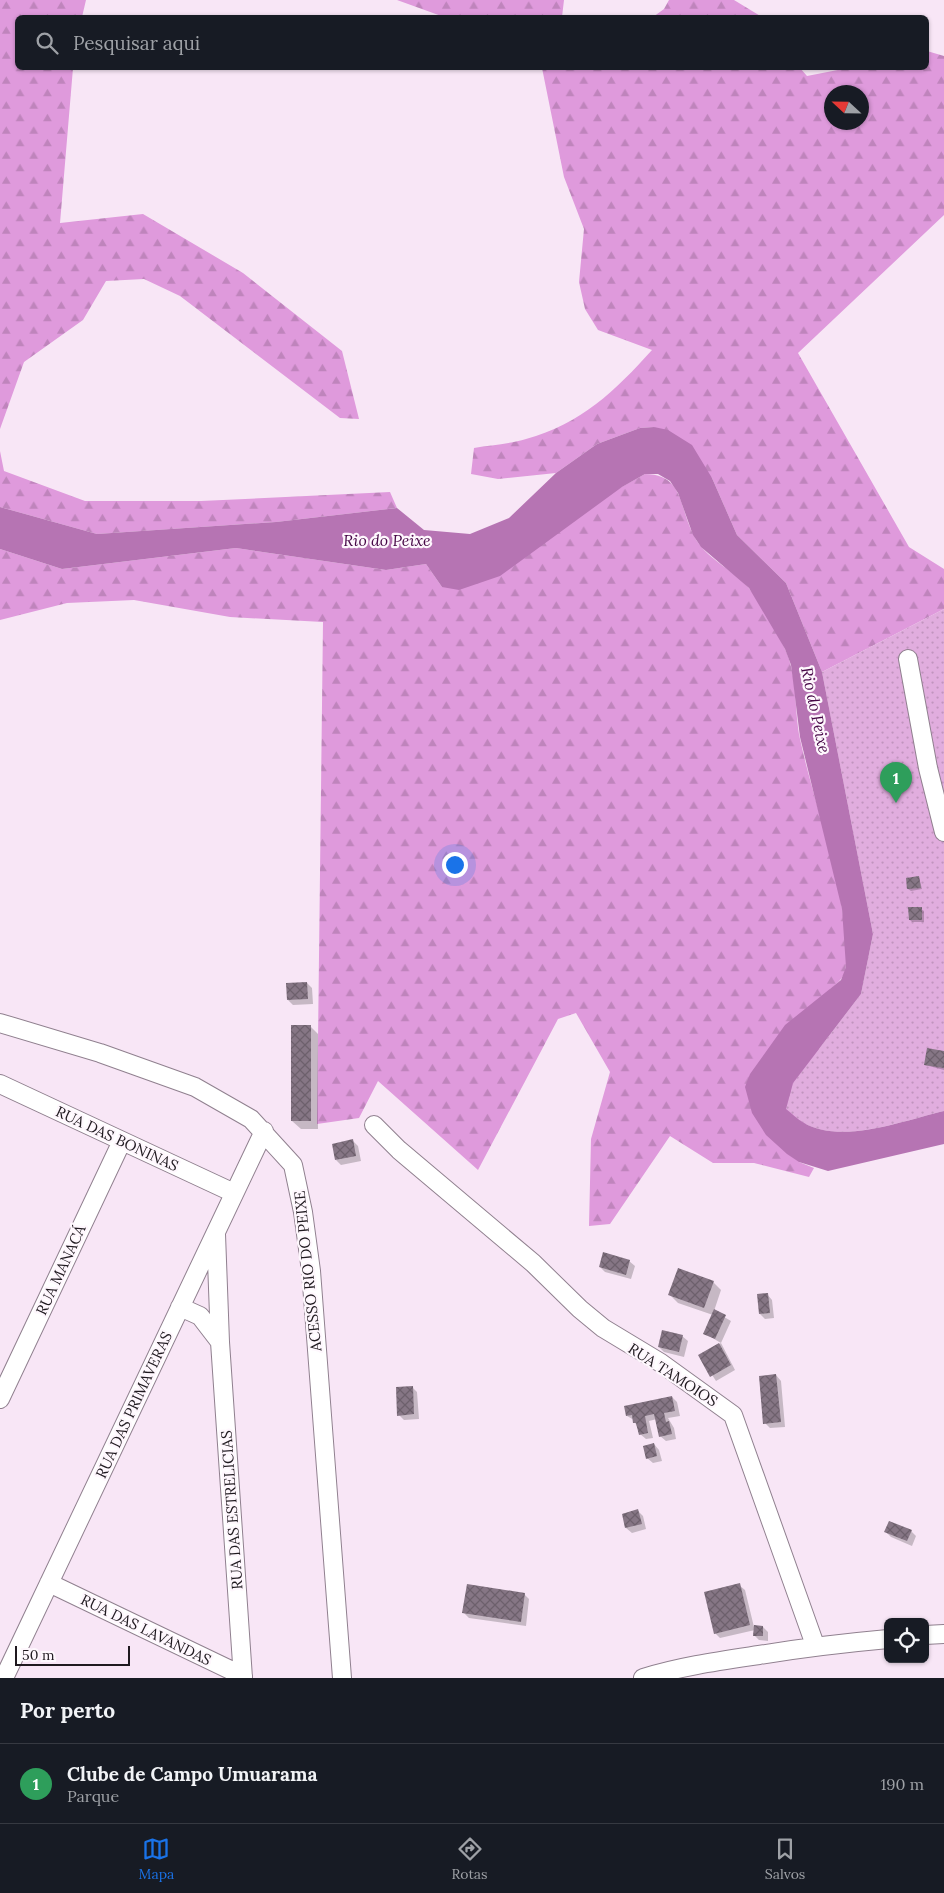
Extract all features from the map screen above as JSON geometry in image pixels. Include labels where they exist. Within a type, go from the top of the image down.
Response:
[{"type":"street","points":[[908,659],[928,768],[944,832]]},
{"type":"street","name":"ACESSO RIO DO PEIXE","points":[[0,1023],[100,1053],[195,1087],[251,1118],[293,1165],[303,1212],[311,1271],[342,1678]]},
{"type":"street","name":"RUA DAS BONINAS","points":[[2,1089],[122,1141],[234,1193]]},
{"type":"street","name":"RUA TAMOIOS","points":[[374,1125],[399,1150],[533,1262],[580,1309],[603,1328],[661,1363],[733,1414],[815,1646]]},
{"type":"street","name":"RUA DAS PRIMAVERAS","points":[[4,1678],[264,1131]]},
{"type":"street","name":"RUA MANACÁ","points":[[0,1399],[122,1141]]},
{"type":"street","name":"RUA DAS ESTRELICIAS","points":[[216,1232],[220,1342],[243,1677]]},
{"type":"street","points":[[180,1307],[200,1316],[220,1342]]},
{"type":"street","name":"RUA DAS LAVANDAS","points":[[49,1583],[243,1677]]},
{"type":"street","points":[[929,1636],[944,1634]]},
{"type":"street","points":[[643,1678],[675,1668],[714,1661],[815,1646],[884,1639]]},
{"type":"green space","points":[[0,0],[86,0],[82,15],[15,15],[15,70],[73,70],[60,223],[143,214],[243,273],[342,351],[359,419],[340,418],[180,296],[144,279],[106,281],[83,320],[24,362],[0,429]]},
{"type":"green space","points":[[397,0],[564,0],[562,15],[438,15]]},
{"type":"green space","points":[[669,0],[734,0],[759,15],[656,15],[664,9]]},
{"type":"green space","points":[[929,52],[944,56],[944,215],[798,353],[909,547],[944,569],[944,609],[822,672],[786,583],[737,535],[712,478],[654,427],[640,428],[597,444],[556,473],[498,479],[471,474],[474,448],[520,441],[564,425],[596,404],[652,350],[598,330],[585,309],[579,282],[584,229],[564,177],[542,70],[802,70],[807,76],[838,70],[929,70]]},
{"type":"green space","points":[[0,451],[4,471],[85,501],[201,501],[390,492],[397,508],[276,522],[97,534],[0,507]]},
{"type":"green space","points":[[645,474],[658,476],[674,486],[679,494],[689,525],[699,544],[748,587],[768,617],[785,649],[794,682],[798,728],[806,766],[837,880],[846,937],[846,969],[839,982],[830,989],[799,1162],[814,1168],[809,1177],[754,1163],[713,1163],[670,1136],[610,1224],[589,1226],[591,1139],[610,1072],[576,1013],[558,1019],[478,1170],[378,1081],[359,1118],[317,1124],[323,622],[230,617],[134,600],[67,603],[0,620],[0,549],[62,569],[236,548],[386,570],[426,564],[442,587]]},
{"type":"shaded area","points":[[944,609],[944,1111],[873,1129],[836,1132],[819,1129],[799,1120],[786,1109],[793,1083],[861,994],[873,934],[822,672]]},
{"type":"water","name":"Rio do Peixe","points":[[654,427],[668,430],[692,445],[712,478],[737,535],[786,583],[822,672],[873,934],[861,994],[793,1083],[786,1109],[804,1123],[819,1129],[836,1132],[874,1129],[944,1111],[944,1144],[828,1171],[799,1162],[787,1154],[766,1135],[752,1113],[745,1087],[750,1074],[785,1025],[841,980],[846,967],[842,909],[800,737],[791,665],[785,649],[749,588],[701,547],[693,535],[678,493],[670,481],[658,474],[645,474],[622,487],[500,576],[459,590],[442,587],[426,564],[386,570],[236,548],[62,569],[0,549],[0,507],[97,534],[276,522],[397,508],[424,530],[470,534],[509,518],[556,473],[597,444],[640,428]]},
{"type":"building","points":[[919,876],[921,888],[907,889],[906,878]]},
{"type":"building","points":[[908,907],[922,907],[922,920],[909,920]]},
{"type":"building","points":[[307,982],[308,999],[287,1000],[286,983]]},
{"type":"building","points":[[291,1025],[311,1025],[311,1121],[291,1121]]},
{"type":"building","points":[[927,1048],[944,1051],[944,1068],[924,1065]]},
{"type":"building","points":[[353,1139],[356,1156],[335,1160],[332,1144]]},
{"type":"building","points":[[603,1252],[630,1260],[626,1275],[599,1267]]},
{"type":"building","points":[[678,1268],[714,1281],[704,1308],[668,1295]]},
{"type":"building","points":[[768,1293],[770,1313],[759,1314],[757,1294]]},
{"type":"building","points":[[714,1309],[726,1315],[715,1339],[703,1334]]},
{"type":"building","points":[[662,1330],[683,1335],[679,1352],[658,1347]]},
{"type":"building","points":[[719,1343],[731,1365],[710,1377],[698,1355]]},
{"type":"building","points":[[776,1374],[781,1422],[763,1424],[759,1376]]},
{"type":"building","points":[[413,1386],[414,1414],[397,1416],[396,1387]]},
{"type":"building","points":[[672,1396],[675,1411],[664,1413],[666,1422],[669,1421],[672,1434],[659,1437],[654,1414],[645,1416],[648,1433],[639,1435],[636,1423],[633,1423],[632,1415],[626,1416],[624,1406]]},
{"type":"building","points":[[654,1443],[657,1456],[646,1459],[643,1446]]},
{"type":"building","points":[[638,1509],[642,1524],[625,1528],[622,1514]]},
{"type":"building","points":[[889,1521],[912,1530],[907,1541],[884,1532]]},
{"type":"building","points":[[740,1583],[750,1625],[714,1634],[704,1592]]},
{"type":"building","points":[[467,1584],[525,1593],[521,1622],[462,1613]]},
{"type":"building","points":[[754,1625],[763,1626],[763,1636],[753,1636]]},
{"type":"place","name":"Clube de Campo Umuarama","points":[[896,803]]}]
